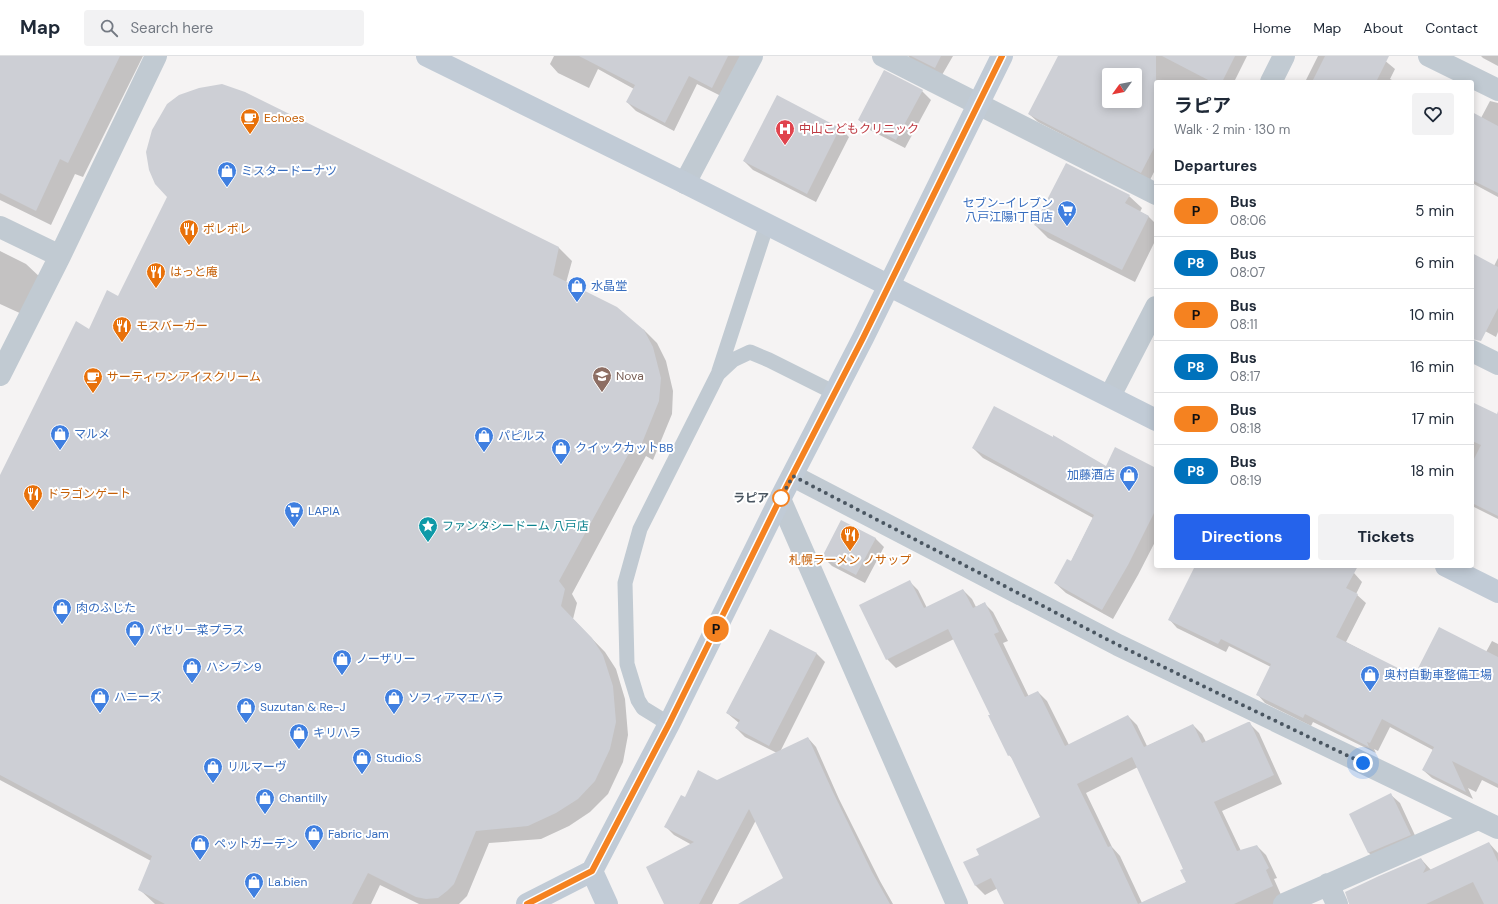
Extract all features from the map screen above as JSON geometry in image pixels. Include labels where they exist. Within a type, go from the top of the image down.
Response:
[{"type":"street","points":[[0,375],[60,256],[156,56]]},
{"type":"street","points":[[427,56],[685,183],[1154,419]]},
{"type":"street","points":[[685,183],[752,56]]},
{"type":"street","points":[[883,56],[1154,193]]},
{"type":"street","points":[[527,904],[592,871],[669,724],[780,499],[889,286],[1002,56]]},
{"type":"street","points":[[1272,80],[1284,56]]},
{"type":"street","points":[[1429,56],[1498,90]]},
{"type":"street","points":[[0,227],[60,256]]},
{"type":"street","points":[[1110,396],[1154,310]]},
{"type":"street","points":[[1474,352],[1498,364]]},
{"type":"street","points":[[793,476],[1118,645],[1498,828]]},
{"type":"street","points":[[780,499],[957,904]]},
{"type":"street","points":[[1450,568],[1498,592]]},
{"type":"street","points":[[1284,904],[1478,818]]},
{"type":"street","points":[[592,871],[607,904]]},
{"type":"street","points":[[1328,884],[1337,904]]},
{"type":"lane","points":[[669,724],[643,708],[638,700],[627,664],[625,583],[640,528],[718,374],[767,224]]},
{"type":"lane","points":[[718,374],[733,360],[750,352],[770,360],[835,393]]},
{"type":"building","points":[[0,56],[120,56],[68,163],[60,159],[36,211],[0,193]]},
{"type":"building","points":[[579,56],[728,56],[712,88],[689,76],[665,123],[626,102],[635,85]]},
{"type":"building","points":[[911,56],[941,56],[935,68]]},
{"type":"building","points":[[1058,56],[1156,56],[1156,80],[1154,80],[1154,148],[1141,173],[1028,114]]},
{"type":"building","points":[[1162,56],[1235,56],[1223,80],[1208,80]]},
{"type":"building","points":[[1325,56],[1389,56],[1377,80],[1313,80]]},
{"type":"building","points":[[884,70],[923,90],[896,140],[858,120]]},
{"type":"building","name":"LAPIA","points":[[222,84],[245,92],[559,247],[553,275],[617,307],[644,330],[653,347],[661,378],[659,401],[640,448],[634,444],[559,581],[565,589],[561,606],[592,638],[603,655],[613,686],[616,722],[610,749],[595,781],[578,799],[556,813],[528,826],[476,831],[454,884],[438,898],[426,899],[416,897],[368,873],[352,904],[165,904],[138,890],[152,856],[0,775],[0,475],[76,321],[89,329],[107,290],[118,296],[167,197],[155,184],[149,170],[146,152],[152,130],[167,104],[179,95],[199,88]]},
{"type":"building","points":[[777,95],[840,128],[807,194],[743,161]]},
{"type":"building","points":[[1474,113],[1498,126],[1498,193],[1474,181]]},
{"type":"building","points":[[1066,163],[1130,195],[1125,203],[1149,216],[1122,270],[1034,225]]},
{"type":"building","points":[[1474,254],[1498,267],[1498,308],[1481,341],[1474,339]]},
{"type":"building","points":[[1474,403],[1497,414],[1498,411],[1498,516],[1474,504],[1474,459],[1481,445],[1474,442]]},
{"type":"building","points":[[994,406],[1053,437],[1053,435],[1106,466],[1115,447],[1154,467],[1154,513],[1128,565],[1102,610],[1054,583],[1067,559],[1071,561],[1094,515],[972,448]]},
{"type":"building","points":[[841,520],[876,538],[856,575],[822,557]]},
{"type":"building","points":[[1194,568],[1357,568],[1346,588],[1358,594],[1336,637],[1414,676],[1439,627],[1498,657],[1498,784],[1452,761],[1466,792],[1422,770],[1434,747],[1382,719],[1370,743],[1367,742],[1369,747],[1305,714],[1303,718],[1256,695],[1271,664],[1221,639],[1218,644],[1168,620]]},
{"type":"building","points":[[910,580],[924,608],[963,589],[973,608],[985,602],[999,632],[994,634],[1025,697],[1038,691],[1065,746],[1128,715],[1144,747],[1193,724],[1202,743],[1250,722],[1274,775],[1214,802],[1237,851],[1257,845],[1269,868],[1266,870],[1273,886],[1234,904],[1138,904],[1004,904],[991,878],[975,886],[963,862],[979,855],[976,849],[1040,817],[1010,755],[1008,756],[988,715],[990,715],[948,629],[886,660],[859,605]],"holes":[[[1132,757],[1183,869],[1180,870],[1186,882],[1138,904],[1111,846],[1108,847],[1077,784]]]},
{"type":"building","points":[[770,629],[817,653],[769,746],[735,728],[740,720],[726,713]]},
{"type":"building","points":[[808,737],[872,872],[890,904],[738,904],[783,878],[749,809],[699,904],[664,904],[646,867],[694,842],[664,827],[681,795],[685,797],[698,770],[717,780]]},
{"type":"building","points":[[1391,793],[1411,835],[1368,853],[1349,814]]},
{"type":"building","points":[[1489,842],[1498,862],[1498,904],[1484,904],[1473,882],[1426,904],[1349,904],[1345,892],[1379,876],[1421,858],[1426,867],[1423,873]]},
{"type":"bus line","name":"P","points":[[527,904],[592,871],[669,724],[780,499],[916,232],[1002,56]]},
{"type":"place","name":"Echoes","points":[[250,135]]},
{"type":"place","name":"中山こどもクリニック","points":[[785,146]]},
{"type":"place","name":"ミスタードーナツ","points":[[227,188]]},
{"type":"place","name":"セブン-イレブン 八戸江陽1丁目店","points":[[1067,227]]},
{"type":"place","name":"ポレポレ","points":[[189,246]]},
{"type":"place","name":"はっと庵","points":[[156,289]]},
{"type":"place","name":"水晶堂","points":[[577,303]]},
{"type":"place","name":"モスバーガー","points":[[122,343]]},
{"type":"place","name":"Nova","points":[[602,393]]},
{"type":"place","name":"サーティワンアイスクリーム","points":[[93,394]]},
{"type":"place","name":"マルメ","points":[[60,451]]},
{"type":"place","name":"パピルス","points":[[484,453]]},
{"type":"place","name":"クイックカットBB","points":[[561,465]]},
{"type":"place","name":"加藤酒店","points":[[1129,492]]},
{"type":"place","name":"ラピア","points":[[781,498]]},
{"type":"place","name":"ドラゴンゲート","points":[[33,511]]},
{"type":"place","name":"LAPIA","points":[[294,528]]},
{"type":"place","name":"ファンタシードーム 八戸店","points":[[428,543]]},
{"type":"place","name":"札幌ラーメン ノサップ","points":[[850,552]]},
{"type":"place","name":"肉のふじた","points":[[62,625]]},
{"type":"place","name":"パセリ一菜プラス","points":[[135,647]]},
{"type":"place","name":"ノーザリー","points":[[342,676]]},
{"type":"place","name":"ハシブン9","points":[[192,684]]},
{"type":"place","name":"奥村自動車整備工場","points":[[1370,692]]},
{"type":"place","name":"ハニーズ","points":[[100,714]]},
{"type":"place","name":"ソフィアマエバラ","points":[[394,715]]},
{"type":"place","name":"Suzutan & Re-J","points":[[246,724]]},
{"type":"place","name":"キリハラ","points":[[299,750]]},
{"type":"place","name":"Studio.S","points":[[362,775]]},
{"type":"place","name":"リルマーヴ","points":[[213,784]]},
{"type":"place","name":"Chantilly","points":[[265,815]]},
{"type":"place","name":"Fabric Jam","points":[[314,851]]},
{"type":"place","name":"ペットガーデン","points":[[200,861]]},
{"type":"place","name":"La.bien","points":[[254,899]]},
{"type":"route","points":[[781,498],[780,499],[793,476],[1118,645],[1363,763]]}]
